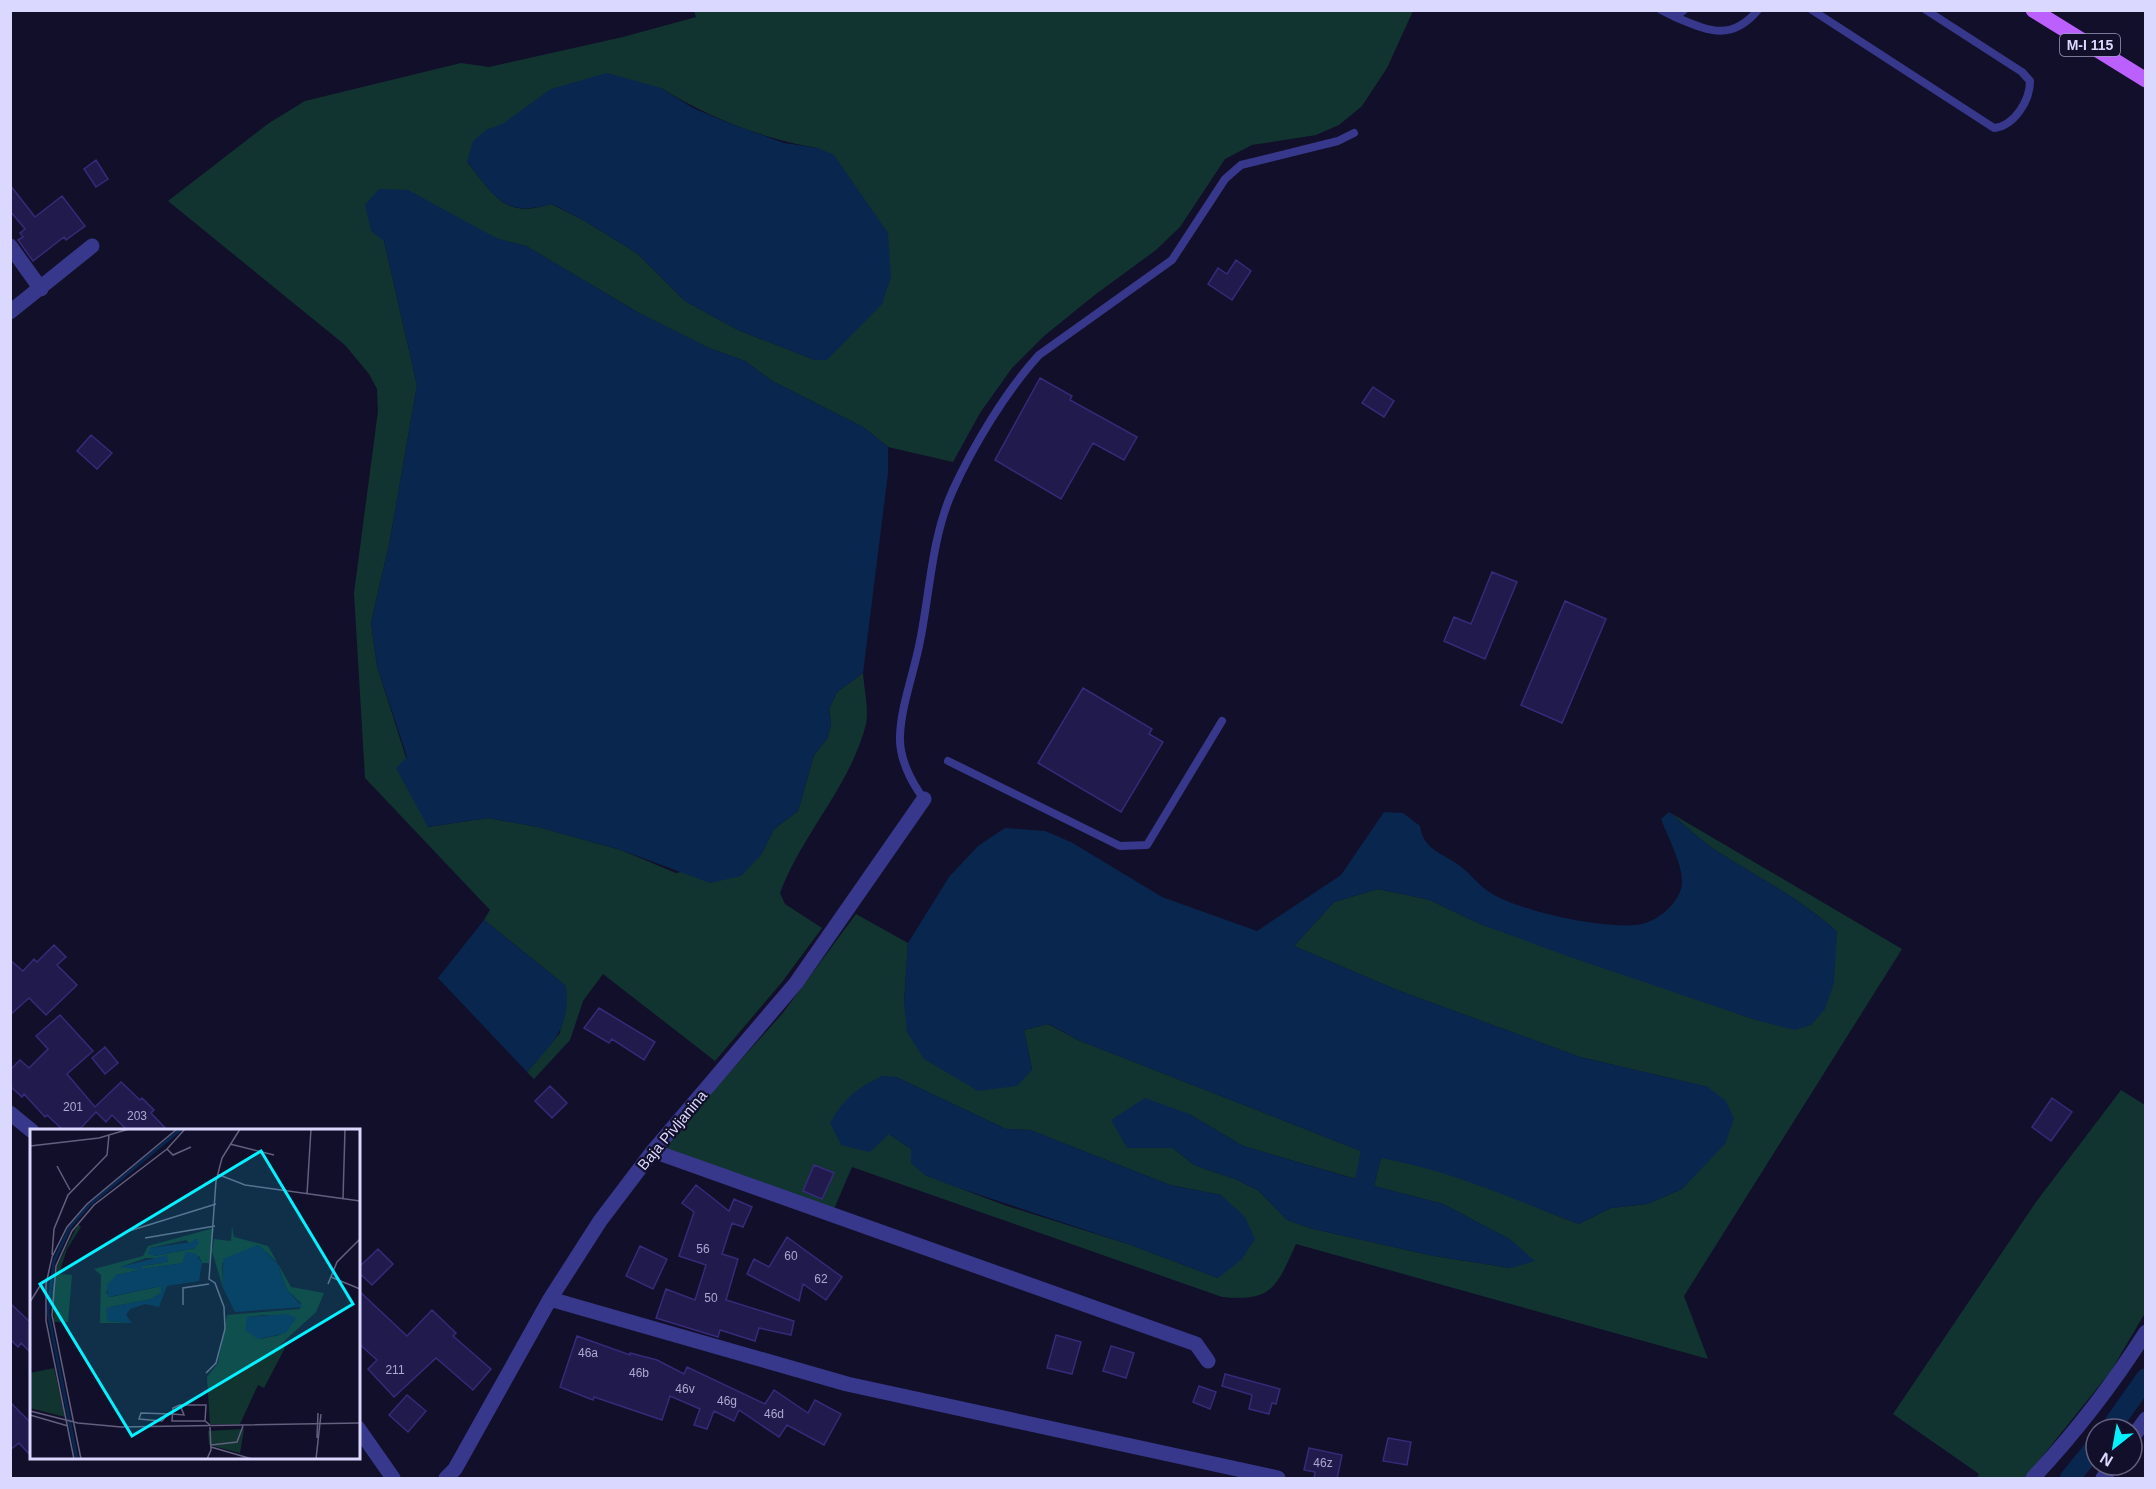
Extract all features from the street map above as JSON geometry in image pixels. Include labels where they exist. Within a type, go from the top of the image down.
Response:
[{"type":"main road","name":"M-I 115","points":[[2033,10],[2145,80]]},
{"type":"street","points":[[10,246],[41,289]]},
{"type":"street","points":[[10,312],[92,246]]},
{"type":"street","name":"Baja Pivljanina","points":[[446,1479],[455,1469],[550,1299],[600,1221],[653,1150],[796,983],[924,799]]},
{"type":"street","points":[[10,1113],[30,1129]]},
{"type":"street","points":[[653,1150],[1196,1344],[1208,1361]]},
{"type":"street","points":[[550,1299],[847,1384],[1278,1479]]},
{"type":"street","points":[[2033,1479],[2079,1426],[2122,1370],[2145,1332]]},
{"type":"street","points":[[360,1431],[393,1479]]},
{"type":"lane","points":[[1661,10],[1715,31],[1727,31],[1741,27],[1758,10]]},
{"type":"lane","points":[[1675,17],[1684,10]]},
{"type":"lane","points":[[1812,10],[1994,128],[2005,127],[2013,122],[2030,90],[2030,81],[2022,72],[1926,10]]},
{"type":"lane","points":[[924,799],[909,780],[899,737],[920,644],[939,528],[953,491],[984,434],[1025,370],[1039,355],[1172,260],[1225,179],[1240,165],[1338,141],[1354,133]]},
{"type":"lane","points":[[948,761],[1120,846],[1147,845],[1222,721]]},
{"type":"green space","points":[[694,11],[1413,11],[1387,68],[1362,106],[1339,125],[1316,135],[1252,145],[1225,159],[1180,227],[1156,250],[1044,336],[1012,368],[980,413],[953,462],[888,447],[863,427],[772,381],[745,361],[709,348],[639,313],[526,246],[498,239],[469,225],[384,241],[417,385],[390,540],[371,623],[377,666],[428,827],[488,818],[538,827],[621,850],[676,873],[761,855],[774,829],[798,811],[814,755],[827,739],[831,724],[829,709],[837,692],[863,673],[867,718],[859,746],[838,789],[789,871],[780,893],[785,904],[822,928],[782,982],[715,1061],[603,974],[583,1001],[570,1040],[534,1079],[527,1072],[560,1033],[566,986],[484,920],[490,910],[365,778],[354,593],[378,411],[377,389],[369,374],[345,345],[168,201],[269,123],[305,101],[461,63],[489,67],[623,37],[696,17]],"holes":[[[661,88],[737,126],[777,139],[818,148],[826,360],[815,360],[738,330],[685,301],[638,254],[585,221],[551,204],[522,209],[511,206],[493,194],[467,162],[486,130]]]},
{"type":"green space","points":[[1669,812],[1902,949],[1684,1296],[1708,1359],[1296,1244],[1284,1270],[1271,1288],[1253,1297],[1222,1297],[852,1167],[834,1209],[668,1149],[667,1142],[782,1014],[856,914],[908,943],[904,1004],[1032,1069],[1024,1030],[1048,1024],[1078,1040],[1361,1151],[1356,1179],[1243,1146],[1189,1114],[1127,1148],[1173,1148],[1194,1165],[1235,1179],[1259,1191],[1287,1220],[1313,1229],[1434,1256],[1511,1268],[1511,1240],[1443,1204],[1374,1186],[1381,1157],[1470,1180],[1579,1224],[1611,1208],[1647,1204],[1682,1189],[1701,1168],[1708,1087],[1580,1057],[1397,990],[1294,946],[1334,902],[1378,889],[1430,900],[1480,924],[1756,1020],[1837,932],[1795,899],[1713,849]],"holes":[[[896,1077],[1006,1129],[1030,1130],[1170,1185],[1221,1195],[1218,1278],[1131,1245],[1004,1205],[925,1175],[911,1149],[889,1134]]]},
{"type":"green space","points":[[2121,1090],[2145,1105],[2145,1313],[2111,1371],[2025,1478],[1977,1478],[1979,1474],[1893,1414],[2036,1202]]},
{"type":"water","points":[[607,73],[661,88],[693,108],[784,143],[818,148],[834,155],[888,233],[891,277],[882,304],[827,360],[815,360],[738,330],[685,301],[638,254],[585,221],[552,204],[535,208],[511,206],[494,194],[467,162],[473,141],[486,130],[504,123],[551,89]]},
{"type":"water","points":[[379,189],[408,190],[498,239],[526,246],[639,313],[709,348],[745,361],[772,381],[863,427],[888,447],[888,473],[863,673],[837,692],[829,709],[831,724],[827,739],[814,755],[798,811],[774,829],[761,855],[741,876],[710,883],[621,850],[538,827],[488,818],[428,827],[396,768],[407,757],[377,666],[371,623],[390,540],[417,385],[384,241],[371,231],[365,205]]},
{"type":"water","points":[[1384,812],[1403,813],[1420,826],[1429,846],[1460,866],[1487,890],[1504,900],[1565,918],[1609,925],[1627,925],[1649,922],[1663,914],[1679,895],[1681,873],[1661,819],[1669,812],[1713,849],[1795,899],[1837,932],[1834,983],[1825,1009],[1811,1025],[1795,1030],[1756,1020],[1570,957],[1480,924],[1430,900],[1378,889],[1334,902],[1294,946],[1397,990],[1580,1057],[1708,1087],[1726,1101],[1734,1119],[1725,1144],[1682,1189],[1647,1204],[1611,1208],[1579,1224],[1457,1178],[1381,1158],[1374,1186],[1443,1204],[1511,1240],[1535,1261],[1511,1268],[1434,1256],[1313,1229],[1287,1220],[1259,1191],[1235,1179],[1194,1165],[1173,1148],[1127,1148],[1111,1120],[1145,1098],[1189,1114],[1243,1146],[1355,1179],[1361,1151],[1078,1040],[1049,1024],[1024,1030],[1032,1070],[1017,1086],[978,1091],[924,1059],[907,1032],[904,1004],[908,943],[949,877],[978,846],[1005,828],[1045,831],[1071,842],[1162,897],[1257,931],[1341,875]]},
{"type":"water","points":[[484,920],[566,986],[567,1001],[563,1024],[552,1043],[527,1072],[438,978]]},
{"type":"water","points":[[882,1076],[896,1077],[1006,1129],[1030,1130],[1170,1185],[1221,1195],[1245,1217],[1255,1239],[1242,1259],[1218,1278],[1131,1245],[925,1175],[911,1163],[911,1149],[889,1134],[870,1152],[841,1145],[830,1123],[852,1095]]},
{"type":"building","points":[[96,160],[108,179],[96,187],[84,169]]},
{"type":"building","points":[[10,185],[35,217],[62,196],[85,226],[66,240],[64,237],[33,261],[18,240],[23,237],[20,233],[25,229],[10,211]]},
{"type":"building","points":[[1236,260],[1251,271],[1232,300],[1208,284],[1218,268],[1227,274]]},
{"type":"building","points":[[1040,378],[1072,396],[1070,400],[1137,437],[1124,460],[1093,443],[1061,499],[995,460]]},
{"type":"building","points":[[1373,387],[1394,401],[1384,417],[1362,403]]},
{"type":"building","points":[[91,435],[112,453],[97,469],[77,451]]},
{"type":"building","points":[[1492,572],[1517,582],[1485,659],[1444,641],[1454,617],[1471,624]]},
{"type":"building","points":[[1565,601],[1606,619],[1562,723],[1521,705]]},
{"type":"building","points":[[1083,688],[1152,729],[1149,734],[1163,742],[1121,812],[1038,763]]},
{"type":"building","points":[[54,945],[66,957],[57,965],[77,985],[46,1015],[29,998],[10,1015],[10,960],[23,971],[34,959],[37,962]]},
{"type":"building","points":[[599,1008],[655,1042],[644,1060],[612,1039],[609,1043],[584,1028]]},
{"type":"building","points":[[60,1015],[93,1051],[67,1074],[95,1107],[121,1082],[154,1110],[151,1113],[166,1129],[126,1129],[112,1115],[106,1122],[96,1112],[80,1129],[62,1129],[47,1115],[45,1117],[24,1094],[22,1097],[10,1086],[10,1070],[20,1060],[29,1068],[48,1049],[36,1036]]},
{"type":"building","points":[[105,1047],[118,1063],[105,1074],[92,1058]]},
{"type":"building","points":[[550,1086],[567,1103],[552,1118],[535,1101]]},
{"type":"building","points":[[2052,1098],[2072,1112],[2051,1141],[2032,1127]]},
{"type":"building","points":[[814,1165],[834,1173],[822,1199],[803,1191]]},
{"type":"building","points":[[696,1185],[729,1211],[734,1199],[752,1207],[743,1227],[732,1223],[722,1254],[738,1259],[726,1300],[794,1321],[791,1335],[759,1328],[755,1341],[720,1330],[718,1337],[656,1318],[666,1289],[695,1300],[706,1265],[679,1256],[694,1212],[682,1203]]},
{"type":"building","points":[[787,1237],[842,1277],[826,1300],[803,1284],[799,1301],[747,1274],[754,1259],[769,1267]]},
{"type":"building","points":[[640,1246],[667,1259],[653,1289],[626,1276]]},
{"type":"building","points":[[378,1249],[393,1264],[372,1285],[360,1274],[360,1266]]},
{"type":"building","points":[[360,1292],[407,1336],[432,1310],[456,1333],[453,1336],[491,1369],[473,1390],[436,1358],[394,1397],[368,1369],[377,1360],[360,1345]]},
{"type":"building","points":[[10,1303],[30,1322],[30,1352],[21,1343],[18,1347],[10,1339]]},
{"type":"building","points":[[1056,1335],[1081,1342],[1072,1374],[1047,1368]]},
{"type":"building","points":[[577,1336],[630,1355],[630,1353],[657,1360],[684,1374],[687,1367],[765,1404],[774,1390],[808,1413],[815,1400],[841,1414],[824,1445],[787,1425],[779,1437],[739,1410],[734,1421],[714,1411],[707,1429],[694,1425],[700,1409],[670,1396],[662,1420],[594,1397],[593,1400],[560,1387]]},
{"type":"building","points":[[1111,1346],[1134,1353],[1126,1378],[1103,1371]]},
{"type":"building","points":[[1225,1374],[1280,1389],[1276,1404],[1272,1403],[1269,1414],[1249,1409],[1252,1395],[1222,1386]]},
{"type":"building","points":[[1199,1386],[1216,1392],[1210,1409],[1193,1402]]},
{"type":"building","points":[[407,1395],[426,1411],[408,1432],[389,1415]]},
{"type":"building","points":[[10,1402],[30,1422],[30,1455],[19,1443],[10,1450]]},
{"type":"building","points":[[1388,1438],[1411,1442],[1407,1465],[1383,1461]]},
{"type":"building","points":[[1309,1448],[1342,1455],[1337,1479],[1314,1479],[1315,1472],[1304,1470]]},
{"type":"waterway","points":[[2118,1417],[2146,1378]]},
{"type":"waterway","points":[[2070,1478],[2084,1461]]}]
